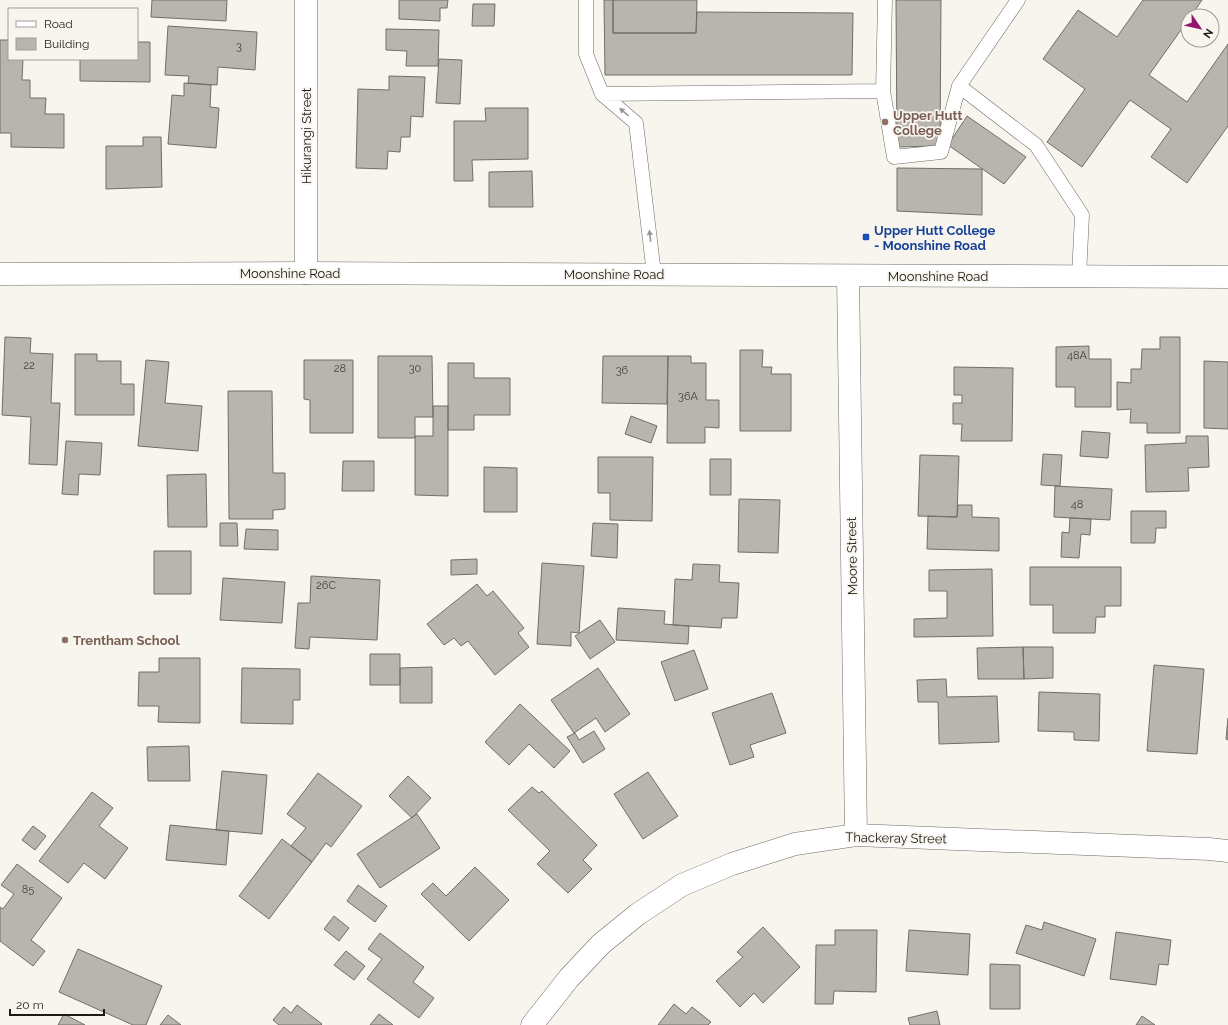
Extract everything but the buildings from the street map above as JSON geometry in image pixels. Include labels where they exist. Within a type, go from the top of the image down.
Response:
[{"type":"street","name":"Hikurangi Street","points":[[306,0],[306,273]]},
{"type":"street","name":"Moonshine Road","points":[[0,274],[306,273],[1228,277]]},
{"type":"street","name":"Moore Street","points":[[848,276],[856,835]]},
{"type":"street","name":"Thackeray Street","points":[[532,1025],[569,978],[601,944],[638,914],[682,885],[732,864],[795,844],[856,835],[1201,848],[1228,851]]},
{"type":"lane","points":[[586,0],[586,54],[602,94],[636,123],[654,274]]},
{"type":"lane","points":[[885,0],[883,91],[894,157],[941,152],[960,86],[1018,0]]},
{"type":"lane","points":[[960,86],[1036,145],[1082,215],[1079,276]]},
{"type":"lane","points":[[602,94],[883,91]]},
{"type":"place","name":"Upper Hutt College","points":[[885,122]]},
{"type":"place","name":"Upper Hutt College - Moonshine Road","points":[[866,237]]},
{"type":"place","name":"Trentham School","points":[[65,640]]}]
